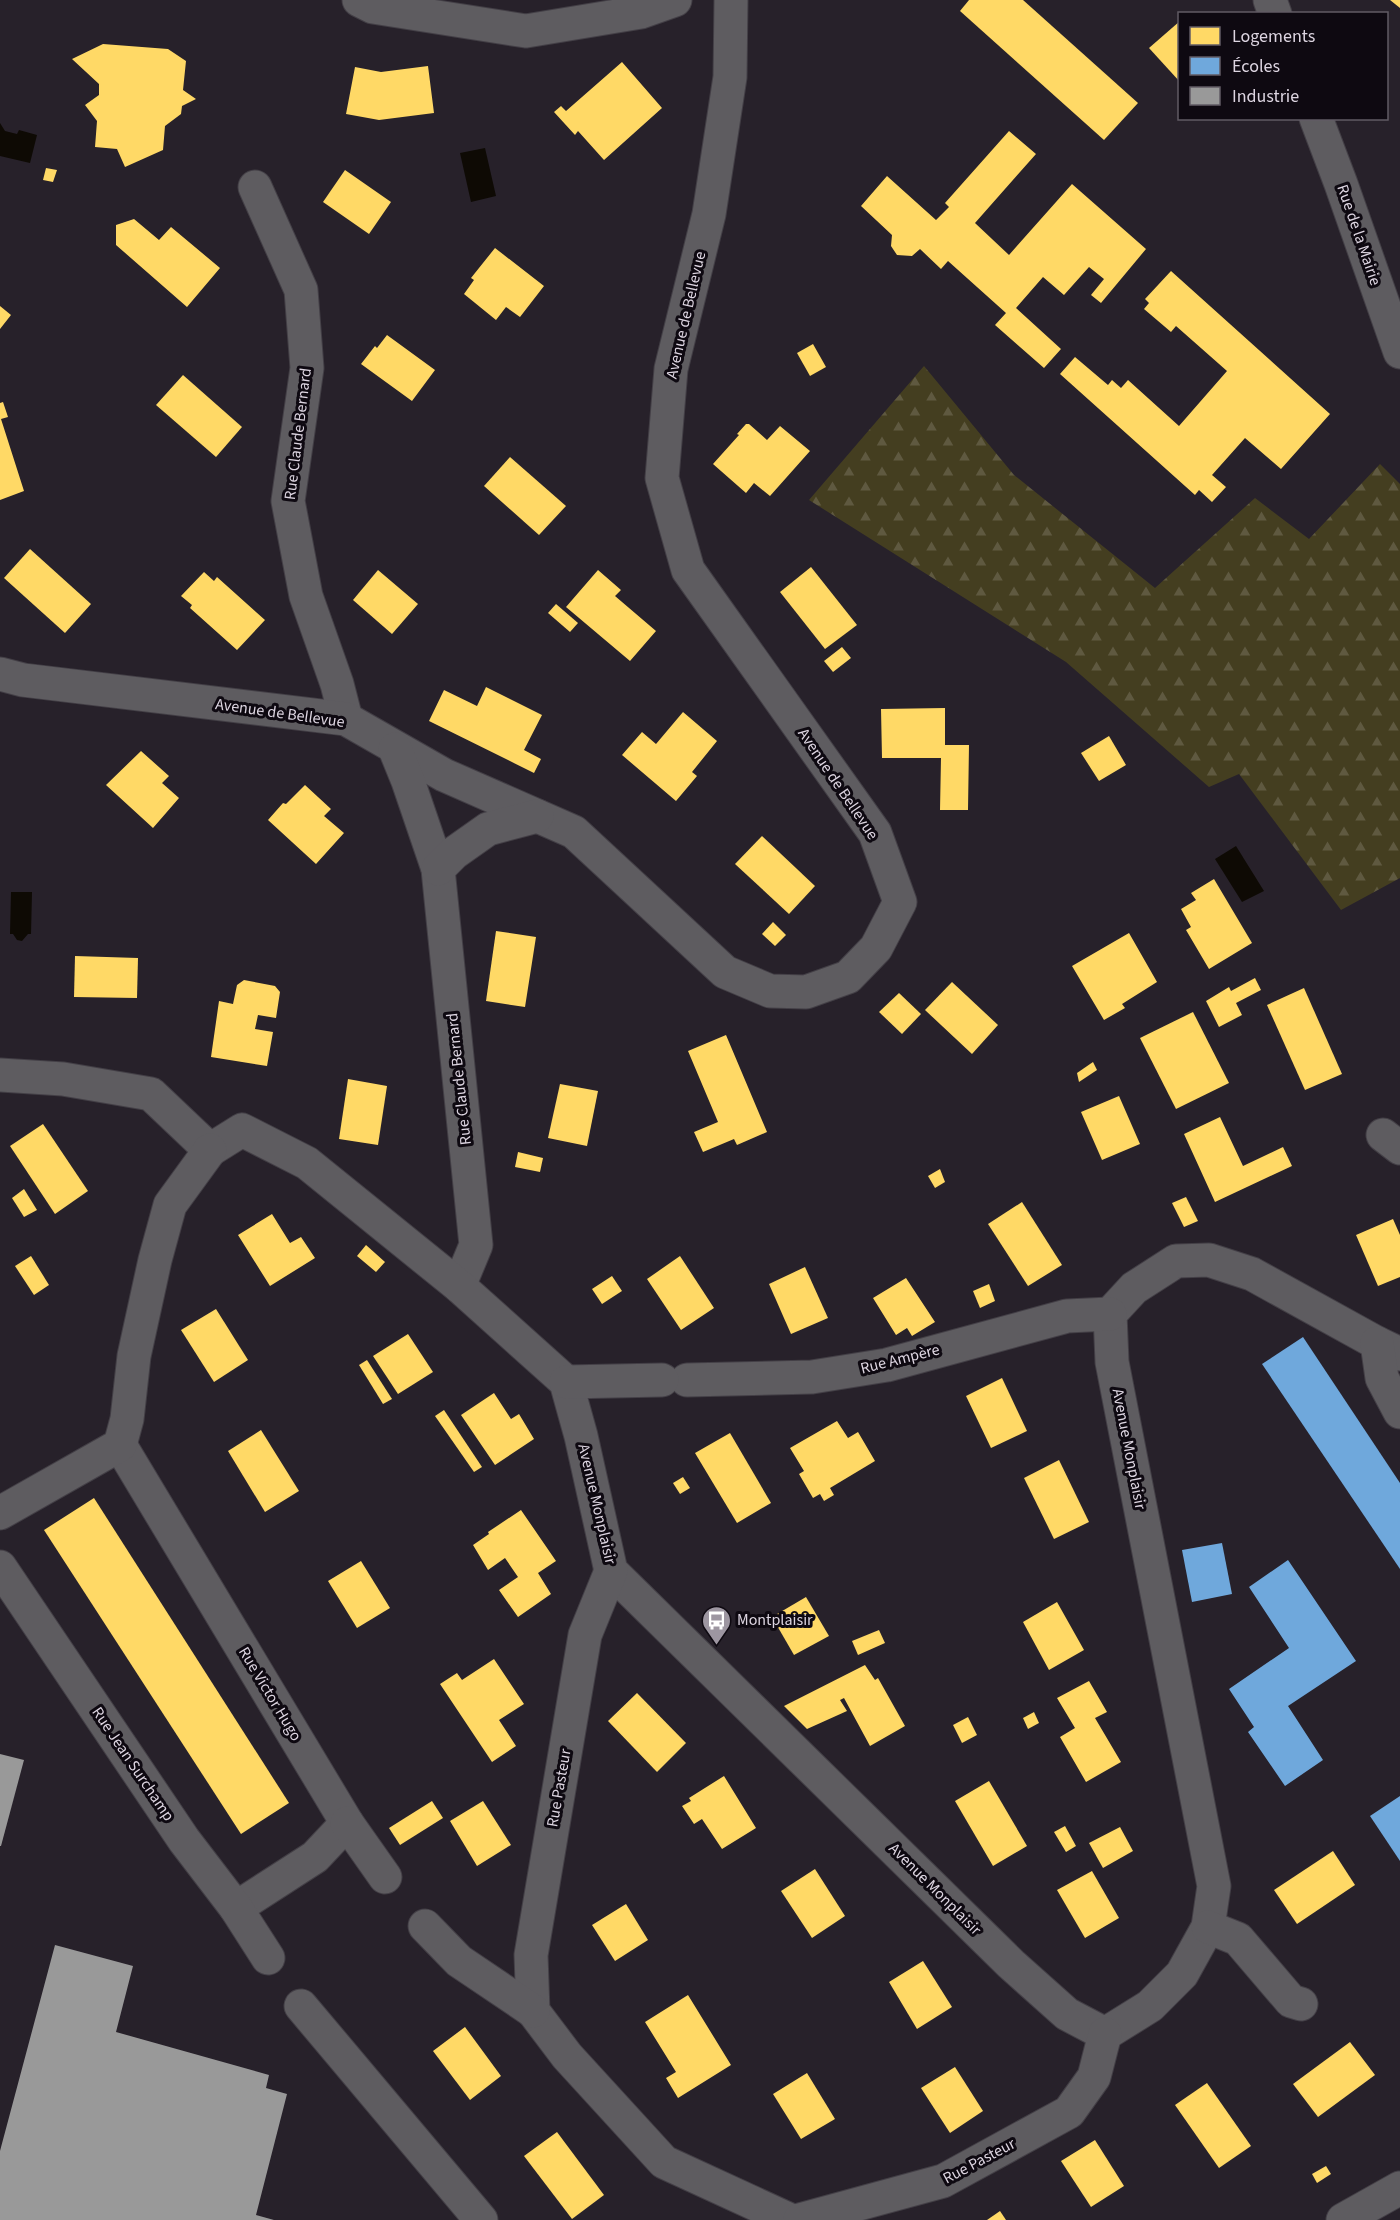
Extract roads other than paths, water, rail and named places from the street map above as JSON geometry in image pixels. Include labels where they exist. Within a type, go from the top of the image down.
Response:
[{"type":"street","points":[[359,0],[373,7],[526,31],[641,12],[675,0]]},
{"type":"street","name":"Avenue de Bellevue","points":[[0,674],[23,680],[346,720],[444,775],[574,832],[725,972],[770,992],[806,992],[848,977],[876,948],[900,902],[875,833],[688,570],[662,478],[671,369],[709,214],[730,77],[731,0]]},
{"type":"street","name":"Rue de la Mairie","points":[[1317,120],[1400,352]]},
{"type":"street","name":"Rue Claude Bernard","points":[[255,188],[301,290],[307,368],[288,501],[306,596],[337,684],[346,720]]},
{"type":"street","name":"Rue Claude Bernard","points":[[395,749],[438,869],[476,1245],[459,1286]]},
{"type":"street","points":[[438,869],[454,853],[488,829],[537,816]]},
{"type":"street","points":[[0,1075],[63,1079],[151,1094],[210,1150]]},
{"type":"street","points":[[0,1512],[120,1445],[127,1419],[134,1356],[155,1260],[170,1205],[210,1150],[242,1130],[307,1163],[459,1286],[566,1382]]},
{"type":"street","points":[[1110,1314],[1134,1288],[1176,1261],[1209,1260],[1252,1274],[1389,1349],[1382,1378],[1400,1412]]},
{"type":"street","name":"Rue Ampère","points":[[566,1382],[812,1377],[887,1365],[1067,1316],[1110,1314]]},
{"type":"street","name":"Avenue Monplaisir","points":[[566,1382],[581,1436],[611,1570],[1011,1964],[1068,2014],[1106,2034],[1150,2006],[1182,1974],[1208,1927],[1214,1886],[1112,1362],[1110,1314]]},
{"type":"street","name":"Rue Victor Hugo","points":[[120,1445],[347,1823]]},
{"type":"street","name":"Rue Jean Surchamp","points":[[0,1568],[184,1840],[236,1908],[268,1958]]},
{"type":"street","name":"Rue Pasteur","points":[[533,2011],[531,1955],[583,1646],[585,1635],[611,1570]]},
{"type":"street","points":[[236,1908],[315,1857],[347,1823],[385,1877]]},
{"type":"street","points":[[425,1926],[459,1961],[533,2011],[567,2056],[664,2162],[790,2220]]},
{"type":"street","points":[[1208,1927],[1238,1940],[1291,2001],[1301,2004]]},
{"type":"street","points":[[301,2006],[481,2220]]},
{"type":"street","name":"Rue Pasteur","points":[[800,2220],[943,2181],[1069,2112],[1094,2077],[1106,2034]]},
{"type":"street","points":[[1343,2220],[1400,2188]]},
{"type":"place","name":"Montplaisir","points":[[716,1646]]}]
